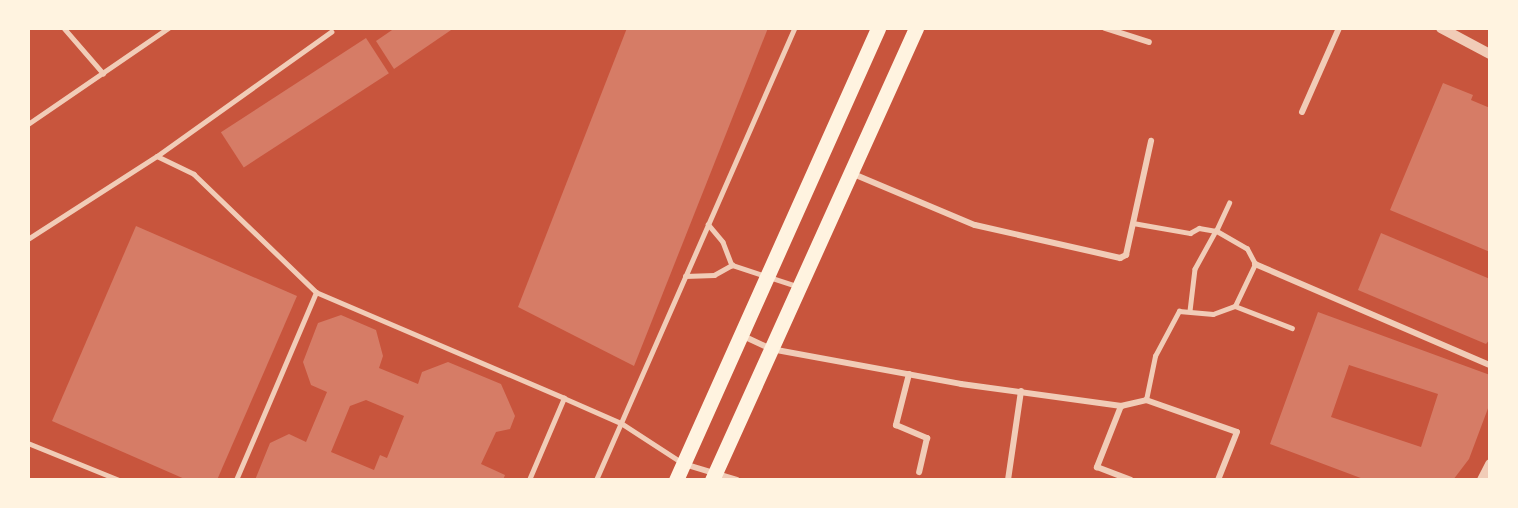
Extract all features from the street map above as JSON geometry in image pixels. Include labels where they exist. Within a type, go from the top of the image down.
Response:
[{"type":"main road","points":[[676,480],[878,28]]},
{"type":"main road","points":[[713,477],[916,28]]},
{"type":"street","points":[[1105,28],[1149,42]]},
{"type":"street","points":[[1302,112],[1339,28]]},
{"type":"street","points":[[1441,28],[1490,54]]},
{"type":"street","points":[[851,173],[975,225],[1120,258],[1126,255],[1151,141]]},
{"type":"street","points":[[1255,264],[1490,365]]},
{"type":"street","points":[[741,335],[771,349],[909,374],[1121,406],[1146,400],[1237,432],[1218,480]]},
{"type":"street","points":[[909,374],[896,425],[927,438],[919,472]]},
{"type":"street","points":[[1008,480],[1021,391]]},
{"type":"street","points":[[1121,406],[1097,467],[1131,480]]},
{"type":"street","points":[[683,464],[713,477],[737,480]]},
{"type":"street","points":[[1482,480],[1490,464]]},
{"type":"lane","points":[[64,28],[103,73]]},
{"type":"lane","points":[[28,124],[168,28]]},
{"type":"lane","points":[[596,480],[794,28]]},
{"type":"lane","points":[[28,239],[157,156],[331,32]]},
{"type":"lane","points":[[157,156],[194,174],[316,292],[621,423],[683,464]]},
{"type":"lane","points":[[1190,311],[1195,269],[1229,203]]},
{"type":"lane","points":[[1133,223],[1190,233],[1199,228],[1216,231],[1247,249],[1255,264],[1235,306]]},
{"type":"lane","points":[[708,224],[723,242],[732,265]]},
{"type":"lane","points":[[685,276],[714,275],[732,265],[800,286]]},
{"type":"lane","points":[[236,480],[316,292]]},
{"type":"lane","points":[[1146,400],[1155,356],[1179,310],[1213,314],[1235,306],[1292,328]]},
{"type":"lane","points":[[529,480],[564,398]]},
{"type":"lane","points":[[28,443],[118,480]]},
{"type":"building","points":[[395,28],[454,28],[394,69],[376,41]]},
{"type":"building","points":[[627,28],[768,28],[634,366],[518,307]]},
{"type":"building","points":[[366,38],[389,73],[244,167],[221,132]]},
{"type":"building","points":[[1443,83],[1473,95],[1471,100],[1490,108],[1490,252],[1390,210]]},
{"type":"building","points":[[136,226],[297,296],[217,480],[187,480],[52,421]]},
{"type":"building","points":[[1381,233],[1490,279],[1490,339],[1486,344],[1358,290]]},
{"type":"building","points":[[1318,312],[1490,375],[1490,403],[1469,459],[1453,480],[1366,480],[1270,444]],"holes":[[[1349,365],[1438,394],[1421,447],[1331,417]]]},
{"type":"building","points":[[341,315],[376,330],[383,356],[379,368],[418,384],[422,372],[448,362],[501,384],[515,416],[510,429],[496,432],[481,464],[505,475],[503,480],[255,480],[270,443],[289,434],[306,442],[327,392],[311,385],[303,362],[318,323]],"holes":[[[366,400],[404,416],[387,458],[380,455],[374,470],[331,452],[350,406]]]}]
